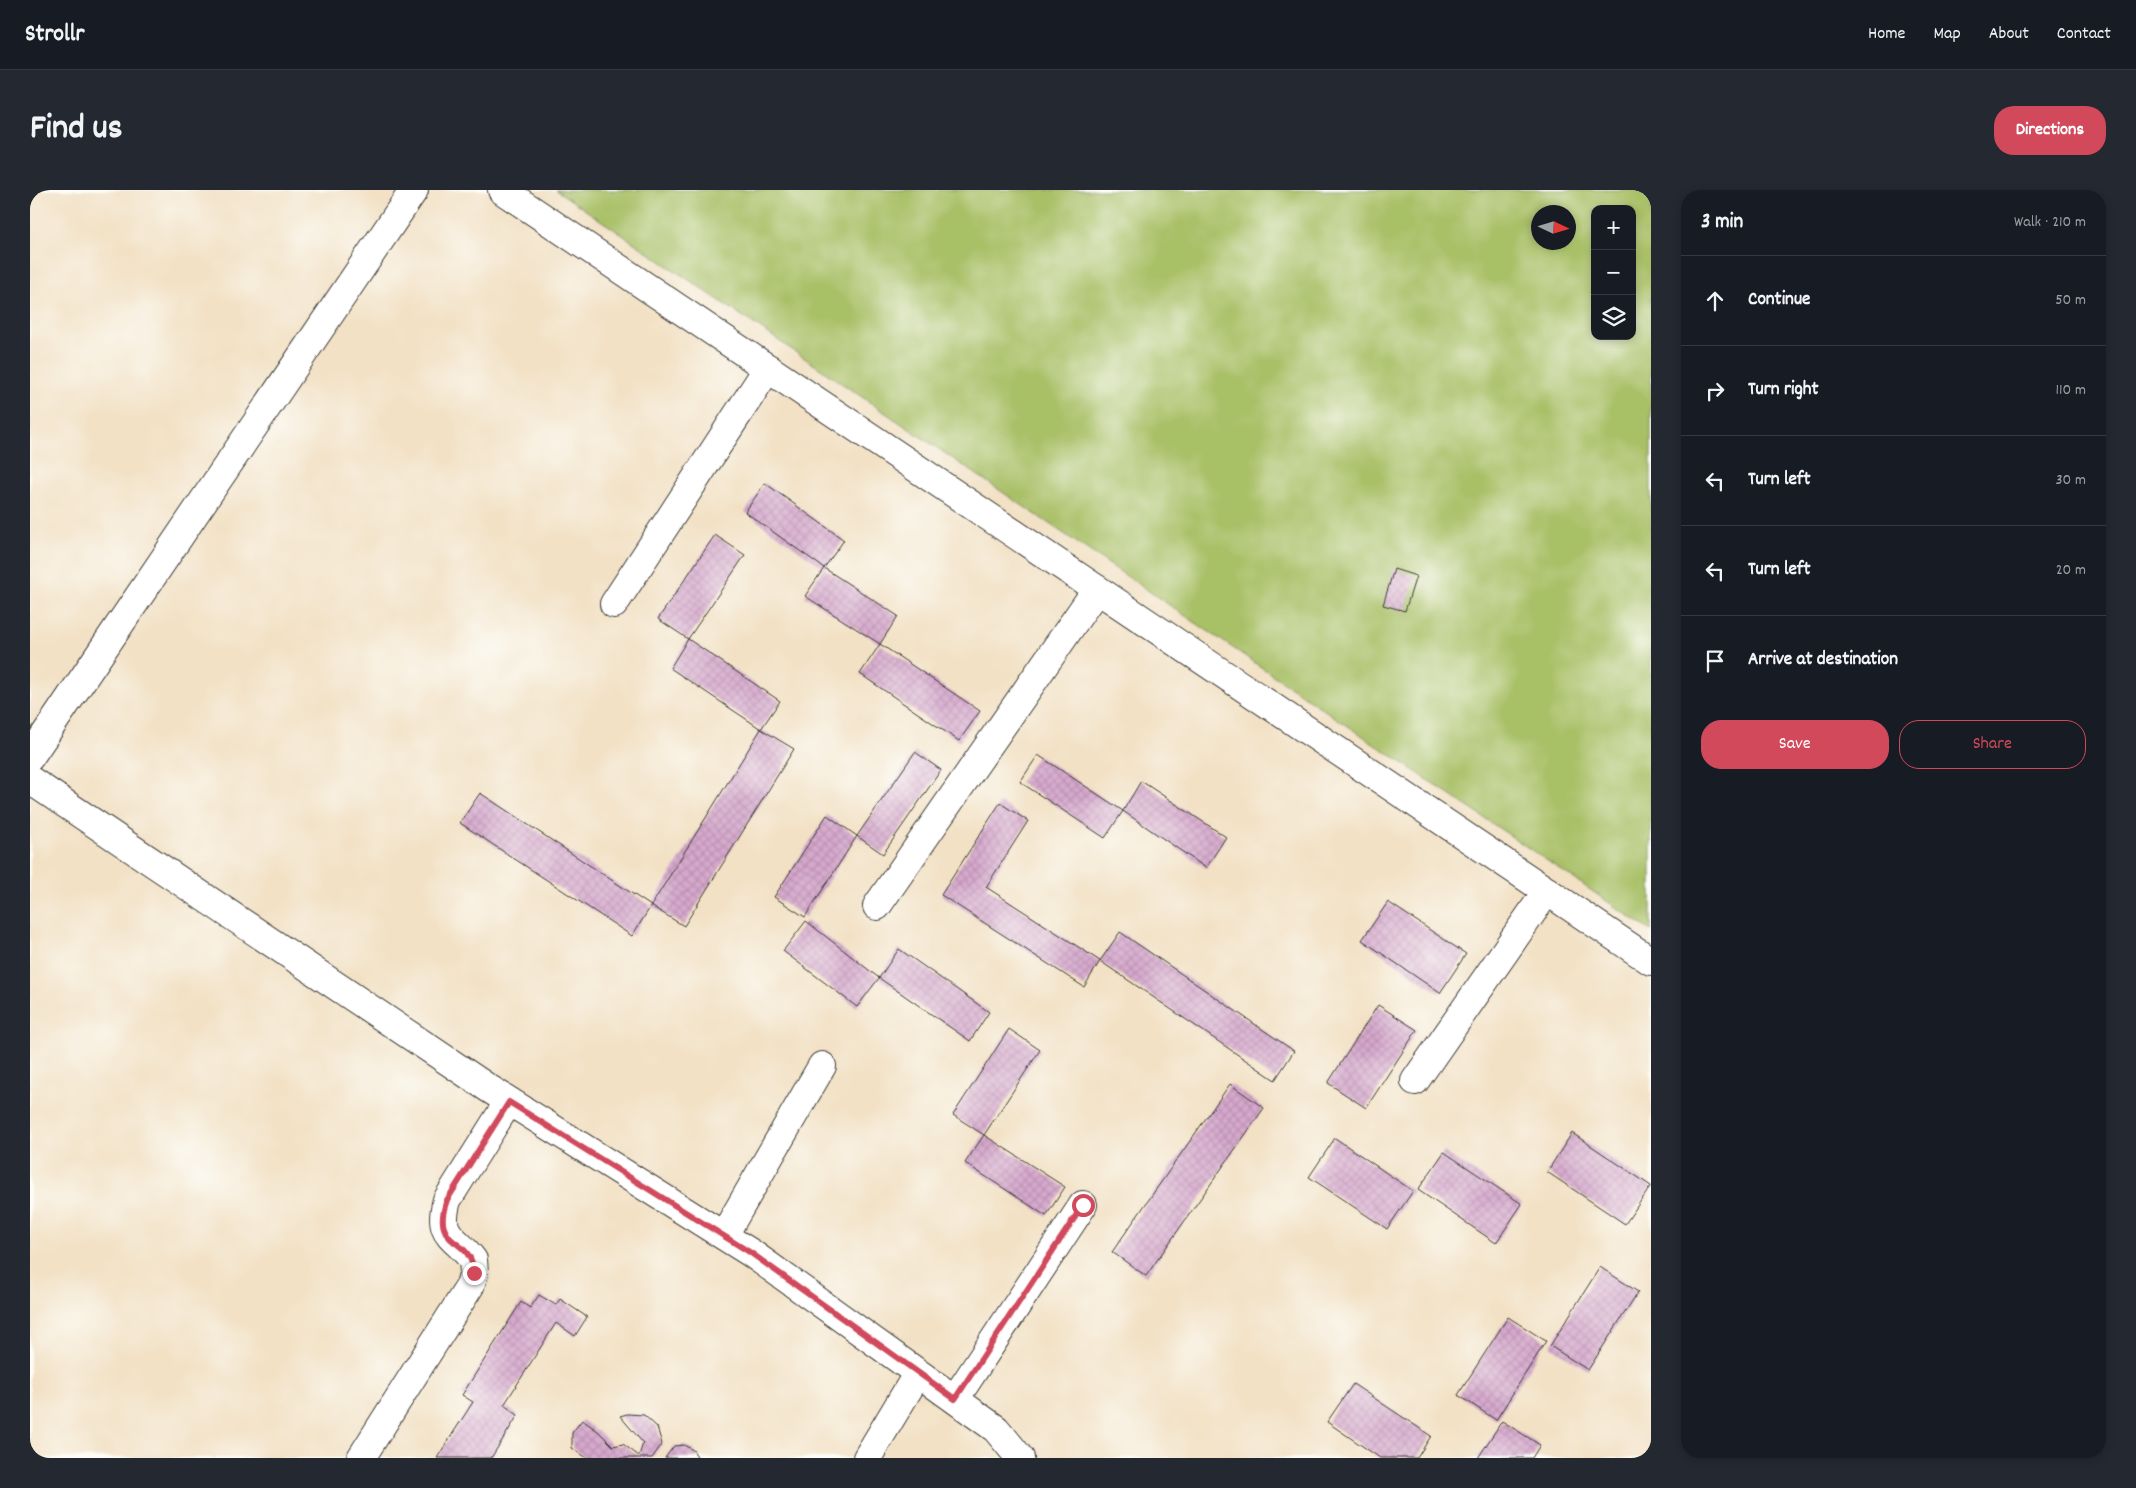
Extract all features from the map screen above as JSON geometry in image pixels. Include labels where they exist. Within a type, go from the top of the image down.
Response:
[{"type":"street","points":[[30,757],[414,190]]},
{"type":"street","points":[[502,190],[1651,961]]},
{"type":"street","points":[[614,604],[768,368]]},
{"type":"street","points":[[878,906],[1097,589]]},
{"type":"street","points":[[30,780],[509,1102],[751,1253],[996,1428],[1020,1458]]},
{"type":"street","points":[[1415,1081],[1547,891]]},
{"type":"street","points":[[724,1235],[822,1066]]},
{"type":"street","points":[[361,1458],[470,1286],[474,1273],[473,1260],[450,1237],[444,1228],[443,1213],[447,1200],[509,1102]]},
{"type":"street","points":[[955,1399],[1083,1205]]},
{"type":"street","points":[[867,1458],[918,1372]]},
{"type":"green space","points":[[556,190],[1651,190],[1651,931]]},
{"type":"building","points":[[765,483],[844,540],[824,568],[745,512]]},
{"type":"building","points":[[715,535],[745,555],[688,639],[658,619]]},
{"type":"building","points":[[824,568],[898,616],[880,644],[805,596]]},
{"type":"building","points":[[1394,569],[1416,576],[1405,611],[1383,605]]},
{"type":"building","points":[[688,639],[780,701],[761,729],[670,668]]},
{"type":"building","points":[[880,644],[980,711],[959,741],[860,674]]},
{"type":"building","points":[[761,729],[794,749],[684,926],[651,906]]},
{"type":"building","points":[[915,752],[941,770],[883,854],[857,836]]},
{"type":"building","points":[[1038,755],[1123,811],[1105,838],[1020,782]]},
{"type":"building","points":[[1141,781],[1226,837],[1206,868],[1123,811]]},
{"type":"building","points":[[480,793],[651,906],[632,936],[460,823]]},
{"type":"building","points":[[1000,803],[1028,821],[986,887],[1100,961],[1084,987],[941,895]]},
{"type":"building","points":[[827,815],[857,836],[805,917],[774,897]]},
{"type":"building","points":[[1388,902],[1466,954],[1440,993],[1362,940]]},
{"type":"building","points":[[806,921],[879,978],[857,1007],[783,951]]},
{"type":"building","points":[[1120,932],[1294,1051],[1275,1080],[1100,961]]},
{"type":"building","points":[[899,949],[989,1012],[970,1041],[879,978]]},
{"type":"building","points":[[1378,1005],[1417,1030],[1366,1108],[1328,1083]]},
{"type":"building","points":[[1009,1029],[1040,1050],[984,1135],[953,1115]]},
{"type":"building","points":[[1230,1084],[1264,1108],[1146,1276],[1112,1252]]},
{"type":"building","points":[[1572,1133],[1651,1186],[1625,1224],[1547,1172]]},
{"type":"building","points":[[984,1135],[1065,1187],[1046,1216],[965,1163]]},
{"type":"building","points":[[1335,1138],[1413,1191],[1387,1229],[1309,1177]]},
{"type":"building","points":[[1444,1152],[1522,1204],[1496,1243],[1418,1190]]},
{"type":"building","points":[[1600,1267],[1638,1292],[1588,1370],[1550,1346]]},
{"type":"building","points":[[539,1295],[556,1305],[560,1299],[587,1317],[575,1336],[556,1323],[504,1405],[518,1415],[491,1458],[437,1458],[473,1402],[462,1395],[521,1302],[530,1308]]},
{"type":"building","points":[[1508,1317],[1546,1341],[1496,1420],[1458,1395]]},
{"type":"building","points":[[1353,1384],[1431,1436],[1417,1458],[1380,1458],[1327,1422]]},
{"type":"building","points":[[627,1414],[644,1415],[657,1427],[662,1444],[652,1458],[587,1458],[572,1448],[572,1433],[582,1420],[598,1431],[613,1446],[623,1444],[639,1456],[643,1443],[620,1416]]},
{"type":"building","points":[[1502,1421],[1540,1445],[1532,1458],[1478,1458]]},
{"type":"building","points":[[684,1445],[693,1450],[698,1458],[665,1458],[674,1446]]},
{"type":"route","points":[[474,1273],[473,1260],[466,1250],[450,1237],[444,1228],[443,1213],[447,1200],[509,1102],[751,1253],[955,1399],[1083,1205]]}]
